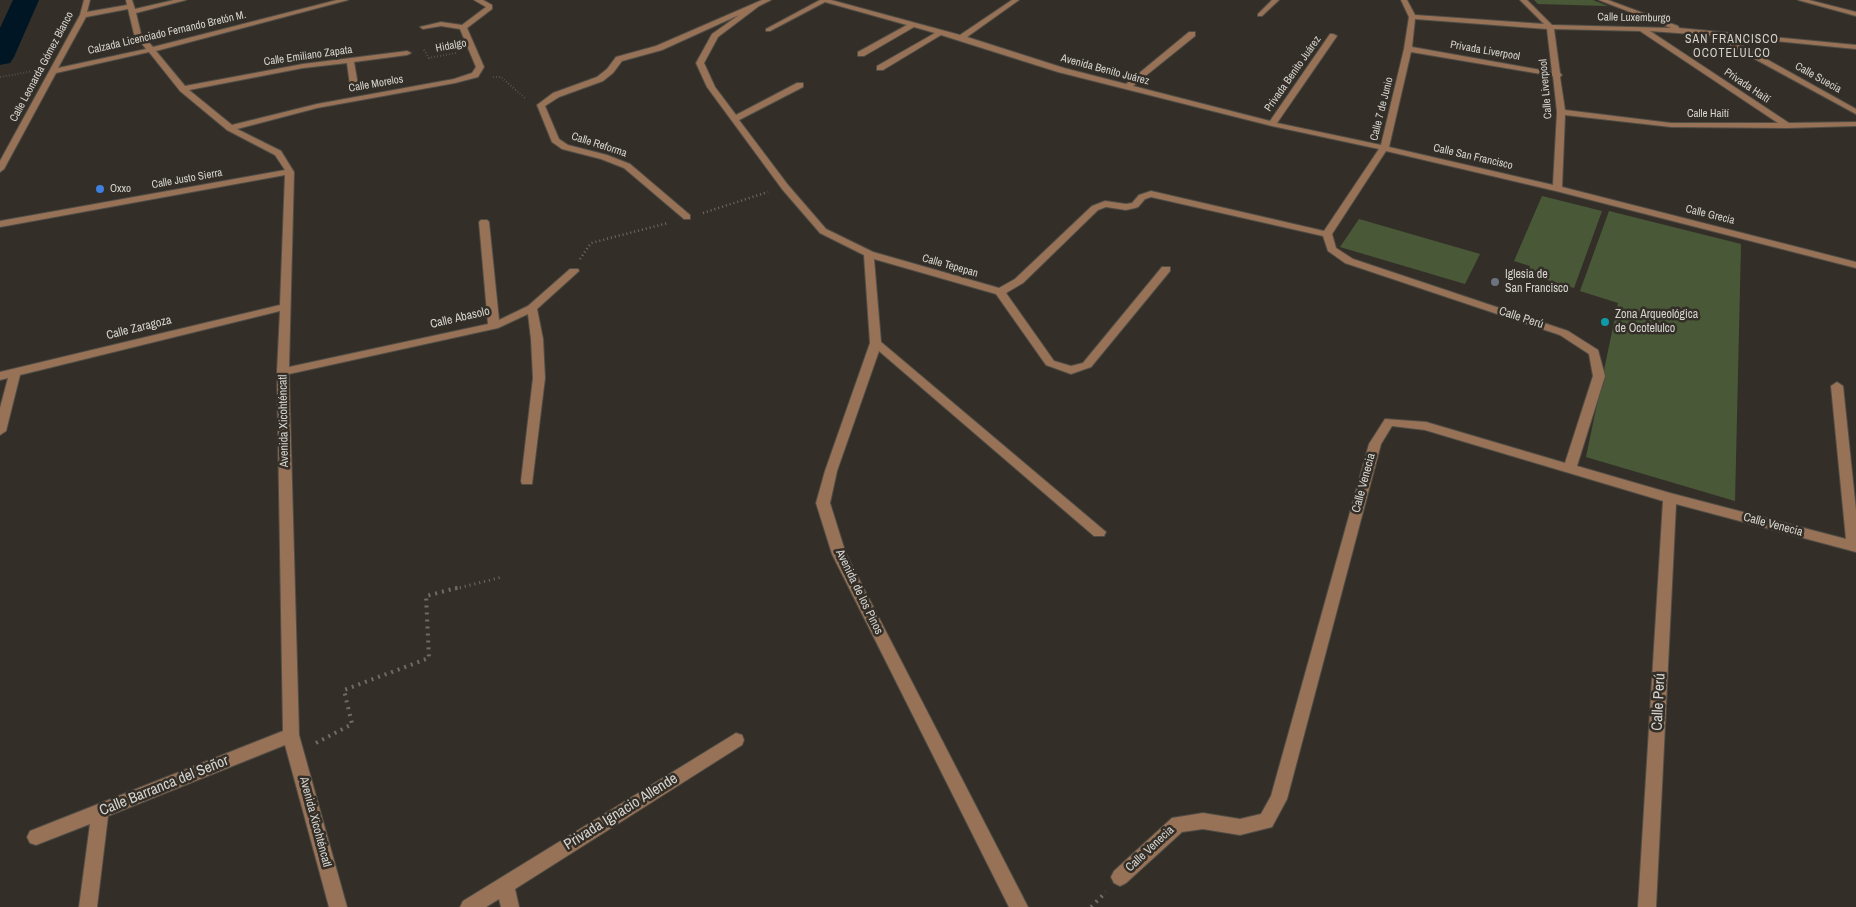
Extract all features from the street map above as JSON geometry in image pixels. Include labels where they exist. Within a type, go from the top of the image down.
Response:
[{"type":"street","points":[[85,7],[97,0]]},
{"type":"street","points":[[85,7],[130,6],[183,0]]},
{"type":"street","name":"Calzada Licenciado Fernando Bretón M.","points":[[52,71],[150,50],[345,0]]},
{"type":"street","points":[[424,27],[441,24],[463,27],[490,8],[489,5],[477,0]]},
{"type":"street","points":[[541,105],[556,95],[600,79],[610,71],[619,59],[659,48],[768,0]]},
{"type":"street","points":[[768,30],[825,0]]},
{"type":"street","name":"Avenida Benito Juárez","points":[[825,0],[941,32],[1061,70],[1272,124],[1384,148]]},
{"type":"street","points":[[961,38],[1016,0]]},
{"type":"street","points":[[1260,15],[1276,0]]},
{"type":"street","points":[[1404,0],[1412,17]]},
{"type":"street","points":[[1522,0],[1550,27]]},
{"type":"street","points":[[1602,0],[1633,9],[1683,30]]},
{"type":"street","points":[[1801,0],[1856,14]]},
{"type":"street","points":[[130,6],[138,34],[183,90],[230,128],[278,153],[290,172]]},
{"type":"street","name":"Calle Tepepan","points":[[756,6],[715,36],[700,63],[711,87],[785,187],[823,231],[869,254],[1000,292]]},
{"type":"street","name":"Calle Leonarda Gómez Blanco","points":[[0,169],[85,7]]},
{"type":"street","name":"Calle Luxemburgo","points":[[1412,17],[1550,27],[1683,30],[1856,47]]},
{"type":"street","name":"Calle 7 de Junio","points":[[1326,234],[1384,148],[1408,50],[1412,17]]},
{"type":"street","points":[[861,54],[913,25]]},
{"type":"street","points":[[463,27],[474,49],[480,67],[475,75]]},
{"type":"street","name":"Calle Liverpool","points":[[1550,27],[1558,75],[1561,112],[1557,189]]},
{"type":"street","name":"Privada Haití","points":[[1644,30],[1787,126]]},
{"type":"street","points":[[880,68],[941,32]]},
{"type":"street","points":[[1127,87],[1192,34]]},
{"type":"street","name":"Calle Suecia","points":[[1717,34],[1856,112]]},
{"type":"street","name":"Privada Benito Juárez","points":[[1272,124],[1333,36]]},
{"type":"street","name":"Privada Liverpool","points":[[1408,50],[1558,75]]},
{"type":"street","name":"Calle Emiliano Zapata","points":[[183,90],[303,66],[407,53]]},
{"type":"street","points":[[350,61],[354,85]]},
{"type":"street","name":"Calle Morelos","points":[[230,128],[317,106],[455,81],[475,75]]},
{"type":"street","points":[[734,119],[800,84]]},
{"type":"street","name":"Calle Reforma","points":[[541,105],[555,140],[565,147],[604,157],[627,166],[687,217]]},
{"type":"street","name":"Calle Haití","points":[[1561,112],[1671,125],[1787,126],[1856,124]]},
{"type":"street","name":"Calle San Francisco","points":[[1384,148],[1557,189]]},
{"type":"street","name":"Calle Justo Sierra","points":[[0,224],[290,172]]},
{"type":"street","name":"Avenida Xicohténcatl","points":[[290,172],[283,372],[291,735],[338,907]]},
{"type":"street","name":"Calle Grecia","points":[[1557,189],[1856,265]]},
{"type":"street","points":[[1166,269],[1087,365],[1071,370],[1050,363],[1030,338],[1000,292],[1019,281],[1095,208],[1105,204],[1126,207],[1135,205],[1142,197],[1151,194],[1326,234]]},
{"type":"street","points":[[484,222],[494,326]]},
{"type":"street","name":"Calle Perú","points":[[1326,234],[1331,250],[1349,261],[1564,333],[1594,352],[1599,376],[1570,468]]},
{"type":"street","name":"Avenida de los Pinos","points":[[869,254],[876,343],[831,471],[823,503],[839,554],[1019,907]]},
{"type":"street","name":"Calle Abasolo","points":[[283,372],[494,326],[532,308],[574,270]]},
{"type":"street","name":"Calle Zaragoza","points":[[0,376],[285,308]]},
{"type":"street","points":[[527,481],[539,378],[537,339],[532,308]]},
{"type":"street","points":[[876,343],[1099,532]]},
{"type":"street","points":[[0,431],[14,372]]},
{"type":"street","points":[[1837,386],[1855,546]]},
{"type":"street","name":"Calle Venecia","points":[[1120,877],[1178,824],[1203,821],[1240,827],[1266,821],[1279,799],[1374,444],[1389,422],[1426,426],[1670,498],[1855,546]]},
{"type":"street","name":"Calle Perú","points":[[1647,907],[1670,498]]},
{"type":"street","name":"Calle Barranca del Señor","points":[[36,837],[291,735]]},
{"type":"street","name":"Privada Ignacio Allende","points":[[469,907],[736,740]]},
{"type":"street","points":[[88,907],[100,812]]},
{"type":"street","points":[[505,885],[510,907]]},
{"type":"path","name":"Hidalgo","points":[[407,53],[424,50],[429,58],[474,49]]},
{"type":"path","points":[[0,77],[41,70]]},
{"type":"path","points":[[475,75],[501,77],[524,98],[541,105]]},
{"type":"path","points":[[574,270],[590,243],[687,217],[785,187]]},
{"type":"path","points":[[296,754],[352,724],[344,690],[428,658],[426,596],[502,577]]},
{"type":"green space","points":[[1534,0],[1593,0],[1608,6],[1538,4]]},
{"type":"green space","points":[[1542,196],[1602,211],[1574,288],[1527,274],[1530,266],[1514,261]]},
{"type":"green space","points":[[1609,211],[1741,244],[1735,501],[1586,457],[1618,303],[1580,291]]},
{"type":"green space","points":[[1359,219],[1480,254],[1465,284],[1340,247]]},
{"type":"waterway","points":[[0,57],[26,0]]},
{"type":"place","name":"Oxxo","points":[[100,189]]},
{"type":"place","name":"Iglesia de San Francisco","points":[[1495,282]]},
{"type":"place","name":"Zona Arqueológica de Ocotelulco","points":[[1605,322]]},
{"type":"district","name":"SAN FRANCISCO OCOTELULCO","points":[[1732,47]]}]
